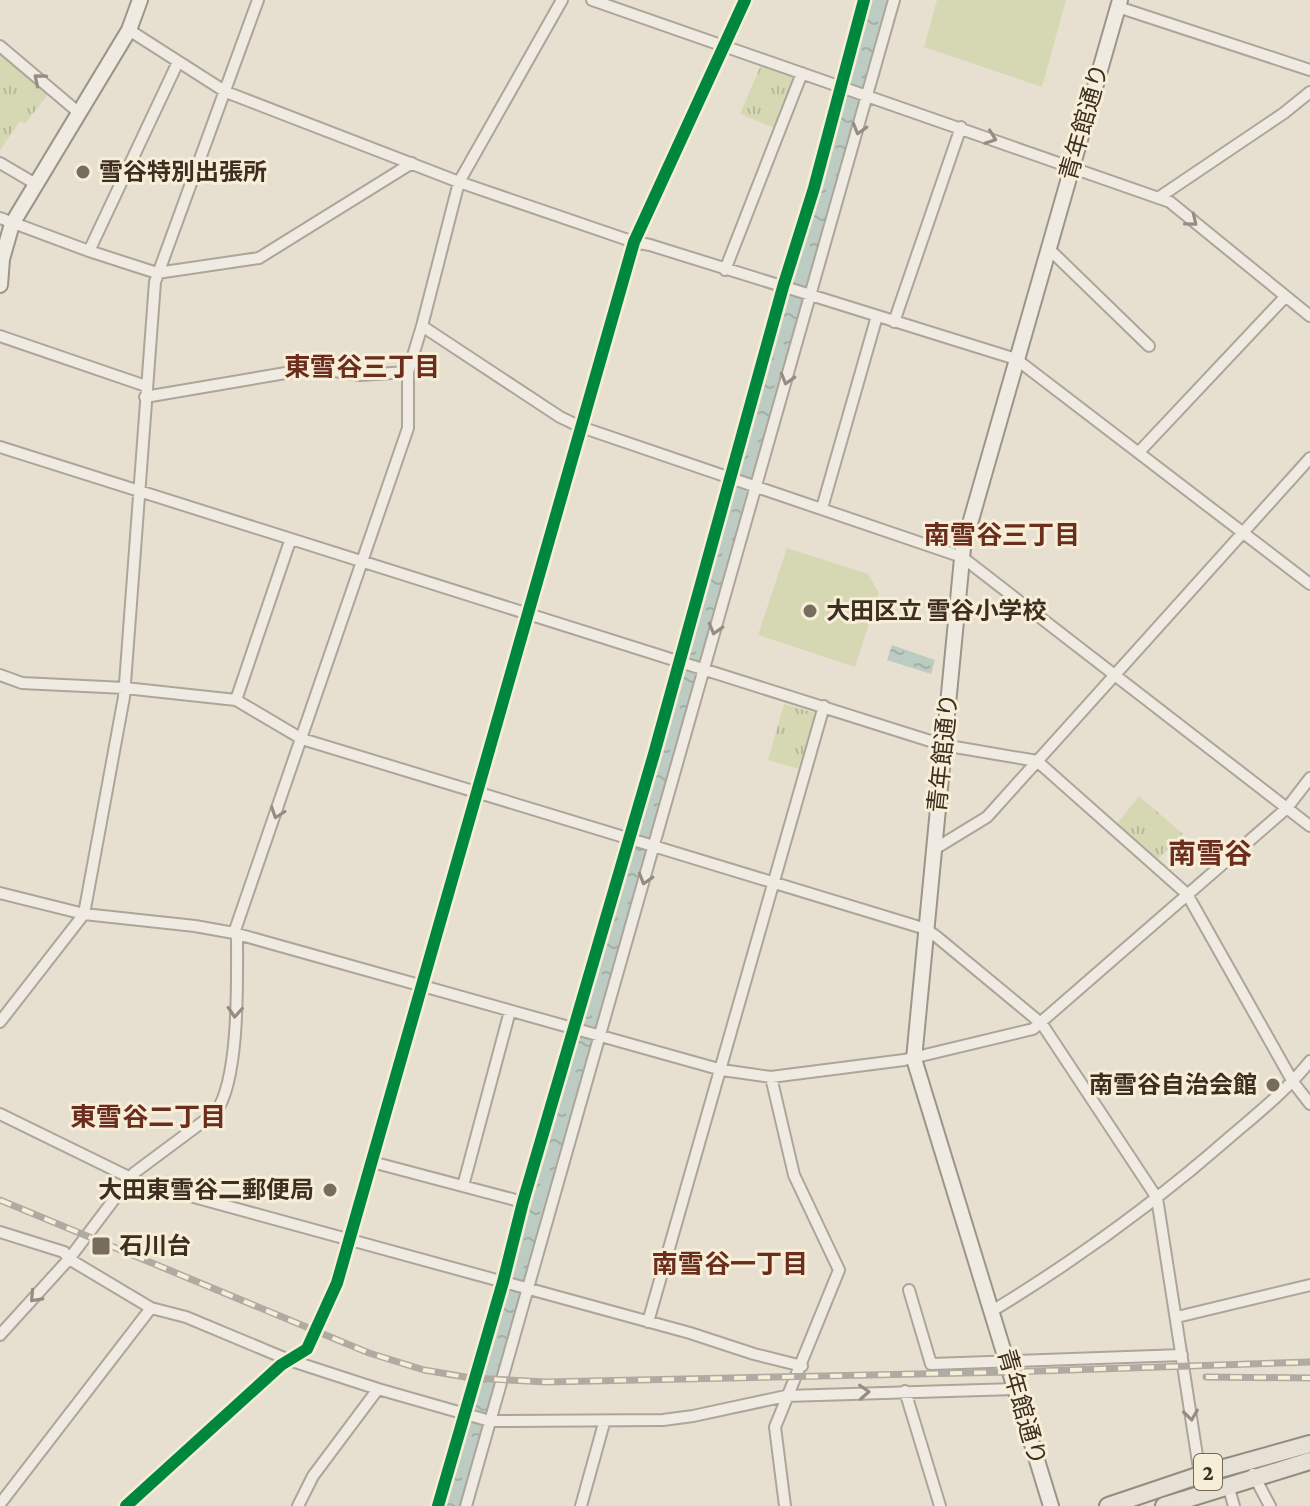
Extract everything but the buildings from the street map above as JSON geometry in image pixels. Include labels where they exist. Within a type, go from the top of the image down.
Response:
[{"type":"main road","name":"2","points":[[1108,1506],[1200,1475],[1310,1444]]},
{"type":"main road","name":"2","points":[[1164,1506],[1310,1461]]},
{"type":"street","points":[[0,285],[6,221],[34,183],[129,30],[140,0]]},
{"type":"street","points":[[0,1022],[84,914],[115,758],[125,688],[145,392],[157,273],[258,0]]},
{"type":"street","points":[[0,1335],[69,1259],[134,1173],[216,1112],[225,1100],[236,1010],[236,934],[408,428],[408,372],[459,182],[562,0]]},
{"type":"street","points":[[592,0],[1170,202],[1310,316]]},
{"type":"street","points":[[126,1506],[289,1360],[307,1349],[337,1283],[634,242],[745,0]]},
{"type":"street","points":[[438,1506],[505,1283],[523,1202],[577,1030],[864,0]]},
{"type":"street","points":[[466,1506],[596,1036],[894,0]]},
{"type":"street","points":[[1119,3],[1310,70]]},
{"type":"street","name":"青年館通り","points":[[1051,1506],[914,1059],[962,557],[1119,3]]},
{"type":"street","points":[[129,30],[226,92],[459,182],[634,242],[1016,359],[1310,584]]},
{"type":"street","points":[[0,46],[78,112]]},
{"type":"street","points":[[89,251],[178,62]]},
{"type":"street","points":[[725,270],[802,73]]},
{"type":"street","points":[[1158,198],[1310,92]]},
{"type":"street","points":[[894,322],[961,127]]},
{"type":"street","points":[[0,163],[34,183]]},
{"type":"street","points":[[6,221],[157,273],[259,258],[412,163]]},
{"type":"street","points":[[1048,248],[1149,346]]},
{"type":"street","points":[[1139,452],[1193,389],[1285,297]]},
{"type":"street","points":[[822,508],[877,316]]},
{"type":"street","points":[[422,326],[560,417],[581,427],[962,557],[1310,826]]},
{"type":"street","points":[[0,336],[145,392],[315,368],[360,375],[408,372]]},
{"type":"street","points":[[0,447],[943,745],[1037,761],[1187,894],[1293,1082],[1310,1104]]},
{"type":"street","points":[[933,850],[987,817],[1310,458]]},
{"type":"street","points":[[236,700],[290,541]]},
{"type":"street","points":[[0,675],[22,683],[125,688],[236,700],[302,739],[926,929],[1040,1023],[1157,1198],[1200,1475]]},
{"type":"street","points":[[648,1322],[824,706]]},
{"type":"street","points":[[0,893],[84,914],[236,934],[722,1070],[771,1077],[914,1059],[1033,1029],[1287,808],[1310,778]]},
{"type":"street","points":[[463,1186],[510,1011]]},
{"type":"street","points":[[992,1311],[1069,1262],[1157,1198],[1293,1082],[1310,1061]]},
{"type":"street","points":[[771,1077],[794,1175],[839,1270],[775,1427],[785,1506]]},
{"type":"street","points":[[0,1114],[131,1178],[802,1366]]},
{"type":"street","points":[[372,1162],[523,1202]]},
{"type":"street","points":[[0,1232],[64,1252],[69,1259],[151,1308],[186,1317],[289,1360],[488,1421],[604,1423],[693,1416],[786,1396],[1015,1389]]},
{"type":"street","points":[[1177,1317],[1310,1285]]},
{"type":"street","points":[[909,1290],[931,1364],[1182,1355]]},
{"type":"street","points":[[0,1504],[151,1308]]},
{"type":"street","points":[[298,1506],[313,1476],[378,1389]]},
{"type":"street","points":[[905,1391],[940,1506]]},
{"type":"street","points":[[581,1506],[604,1423]]},
{"type":"street","points":[[1249,1461],[1254,1478],[1270,1506]]},
{"type":"street","points":[[1228,1485],[1234,1506]]},
{"type":"green space","points":[[937,0],[1066,0],[1042,87],[924,47]]},
{"type":"green space","points":[[0,52],[49,93],[25,124],[20,121],[0,150]]},
{"type":"green space","points":[[761,65],[795,78],[777,129],[740,114]]},
{"type":"green space","points":[[787,548],[868,574],[879,593],[855,667],[758,635]]},
{"type":"green space","points":[[784,704],[815,713],[799,769],[768,760]]},
{"type":"green space","points":[[1139,796],[1183,834],[1156,861],[1116,825]]},
{"type":"water","points":[[871,0],[887,0],[521,1295],[490,1421],[464,1506],[446,1506]]},
{"type":"water","points":[[892,645],[935,660],[931,674],[887,660]]},
{"type":"railway","points":[[0,1200],[369,1353],[424,1370],[471,1378],[546,1382],[1310,1362]]},
{"type":"railway","points":[[1206,1377],[1310,1378]]},
{"type":"cycle path","points":[[126,1506],[281,1365],[307,1349],[337,1283],[634,242],[745,0]]},
{"type":"cycle path","points":[[438,1506],[654,754],[864,0]]},
{"type":"place","name":"雪谷特別出張所","points":[[83,172]]},
{"type":"place","name":"大田区立 雪谷小学校","points":[[810,611]]},
{"type":"place","name":"南雪谷自治会館","points":[[1273,1085]]},
{"type":"place","name":"大田東雪谷二郵便局","points":[[330,1190]]},
{"type":"place","name":"石川台","points":[[101,1246]]},
{"type":"district","name":"東雪谷三丁目","points":[[362,367]]},
{"type":"district","name":"南雪谷三丁目","points":[[1002,535]]},
{"type":"district","name":"南雪谷","points":[[1210,853]]},
{"type":"district","name":"東雪谷二丁目","points":[[148,1117]]},
{"type":"district","name":"南雪谷一丁目","points":[[730,1264]]}]
